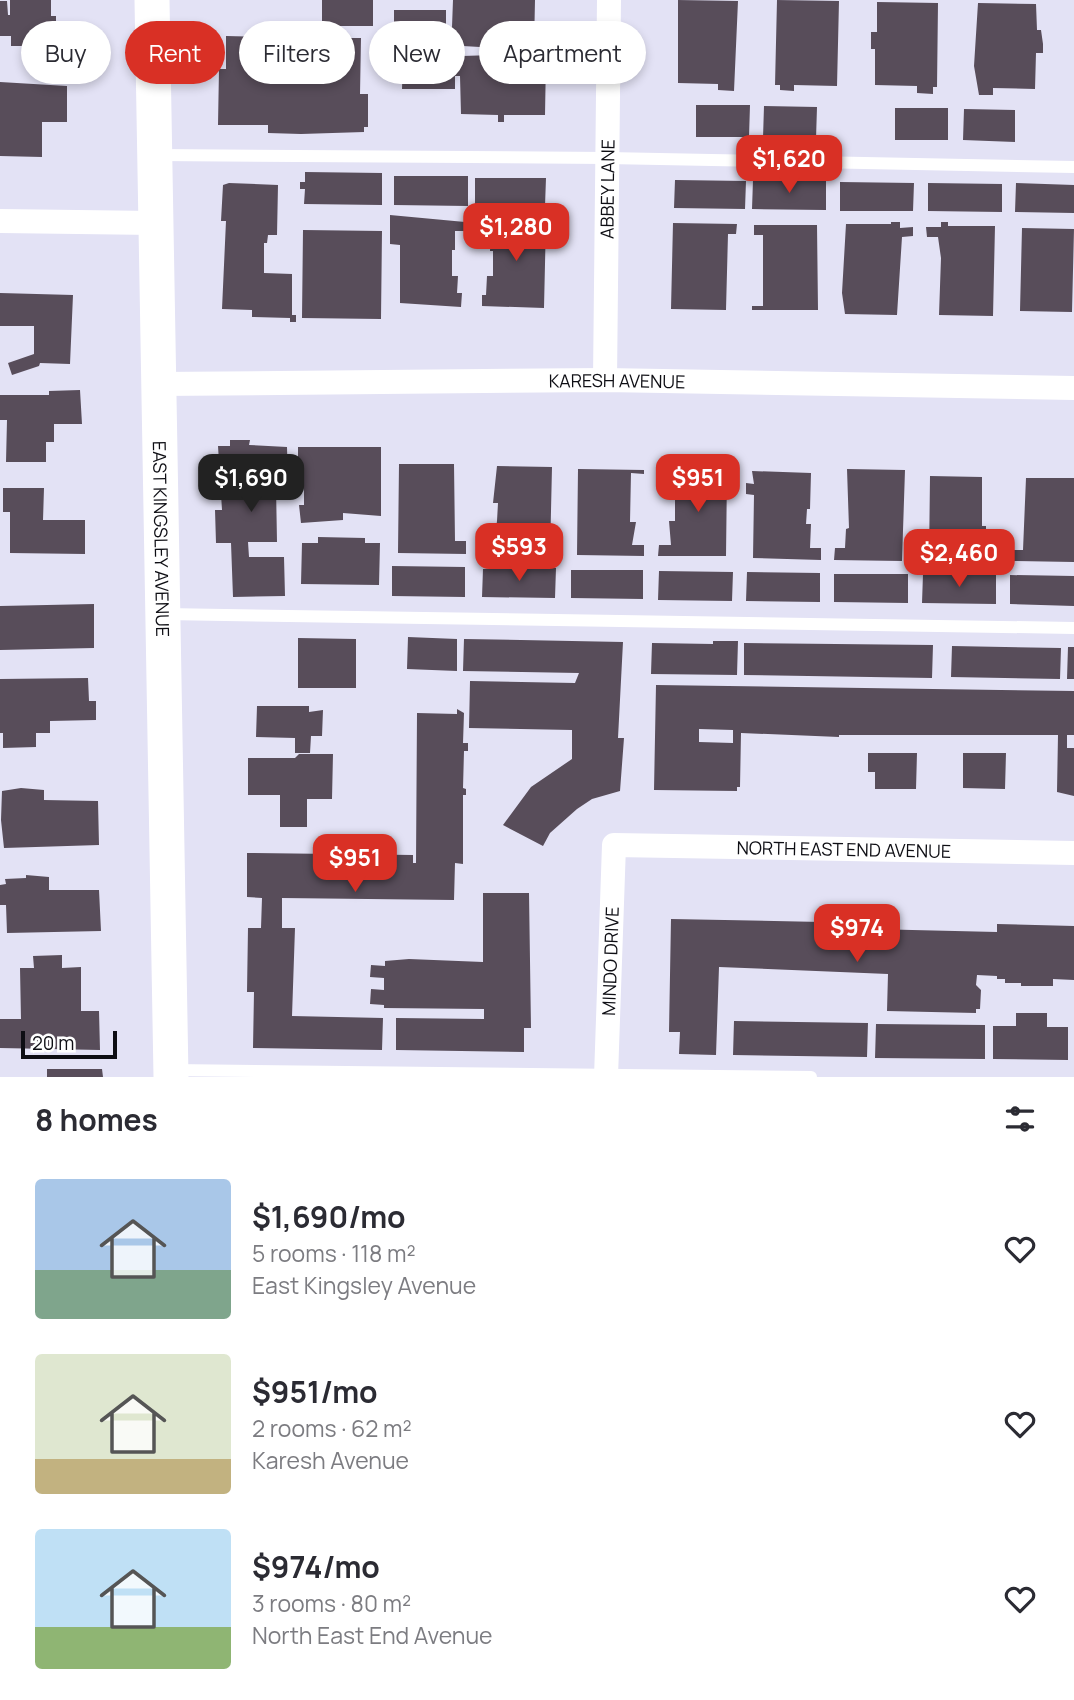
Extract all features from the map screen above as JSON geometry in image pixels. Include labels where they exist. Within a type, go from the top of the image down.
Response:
[{"type":"street","name":"EAST KINGSLEY AVENUE","points":[[152,0],[171,1074]]},
{"type":"street","name":"ABBEY LANE","points":[[606,380],[609,0]]},
{"type":"street","points":[[0,221],[155,223]]},
{"type":"street","name":"KARESH AVENUE","points":[[159,384],[606,380],[1074,388]]},
{"type":"street","name":"NORTH EAST END AVENUE","points":[[614,845],[1074,853]]},
{"type":"street","name":"MINDO DRIVE","points":[[606,1075],[614,845]]},
{"type":"lane","points":[[154,155],[607,158],[1074,167]]},
{"type":"lane","points":[[163,614],[1074,628]]},
{"type":"lane","points":[[171,1074],[811,1077]]},
{"type":"building","points":[[10,0],[51,0],[51,16],[56,16],[56,21],[21,21],[21,46],[11,46],[11,36],[0,36],[0,1],[7,1],[10,15]]},
{"type":"building","points":[[322,0],[373,0],[373,21],[369,21],[369,26],[355,26],[355,21],[322,21]]},
{"type":"building","points":[[453,0],[535,0],[535,21],[479,21],[479,47],[465,46],[465,21],[452,21]]},
{"type":"building","points":[[678,0],[738,1],[734,91],[718,90],[718,84],[678,83]]},
{"type":"building","points":[[777,0],[839,1],[837,86],[794,85],[794,91],[780,90],[780,85],[775,85]]},
{"type":"building","points":[[877,2],[938,3],[937,87],[933,87],[933,94],[917,93],[917,86],[875,85],[875,49],[871,49],[871,32],[877,32]]},
{"type":"building","points":[[978,3],[1036,4],[1037,30],[1041,30],[1043,53],[1036,53],[1035,89],[993,88],[993,95],[979,95],[974,66]]},
{"type":"building","points":[[394,10],[446,10],[446,21],[394,21]]},
{"type":"building","points":[[226,36],[239,36],[239,84],[355,84],[355,38],[361,38],[360,94],[368,94],[368,127],[364,127],[364,132],[301,134],[268,133],[268,125],[218,125],[219,84],[225,84]]},
{"type":"building","points":[[479,55],[479,84],[546,84],[545,115],[504,115],[504,122],[498,122],[498,115],[461,114],[460,84],[465,84],[465,56]]},
{"type":"building","points":[[0,82],[67,86],[67,122],[42,122],[42,157],[0,156]]},
{"type":"building","points":[[402,84],[455,84],[455,89],[402,89]]},
{"type":"building","points":[[696,105],[750,105],[749,137],[696,137]]},
{"type":"building","points":[[764,106],[817,107],[816,139],[763,138]]},
{"type":"building","points":[[895,108],[948,108],[948,140],[895,140]]},
{"type":"building","points":[[964,109],[1015,110],[1015,142],[963,140]]},
{"type":"building","points":[[305,172],[382,173],[382,205],[304,204],[305,189],[300,189],[300,182],[305,182]]},
{"type":"building","points":[[394,176],[468,176],[468,206],[394,205]]},
{"type":"building","points":[[475,178],[546,178],[545,206],[475,206]]},
{"type":"building","points":[[675,180],[746,181],[745,209],[674,208]]},
{"type":"building","points":[[753,180],[826,181],[826,210],[752,209]]},
{"type":"building","points":[[840,182],[914,183],[913,211],[840,211]]},
{"type":"building","points":[[928,183],[1002,184],[1002,212],[928,211]]},
{"type":"building","points":[[1016,183],[1074,185],[1074,213],[1015,212]]},
{"type":"building","points":[[223,185],[278,185],[277,235],[268,235],[267,243],[264,243],[264,273],[292,274],[292,315],[296,315],[296,322],[290,322],[290,318],[252,317],[252,310],[222,309],[226,221],[221,221]]},
{"type":"building","points":[[482,214],[494,214],[494,219],[546,220],[544,308],[482,306],[482,295],[486,295],[487,276],[493,276],[493,251],[490,251],[491,231],[482,231]]},
{"type":"building","points":[[390,215],[465,222],[465,231],[455,231],[455,250],[452,250],[452,276],[458,276],[457,293],[462,293],[461,307],[400,303],[400,245],[390,244]]},
{"type":"building","points":[[900,222],[900,228],[913,227],[913,236],[902,237],[897,315],[845,314],[842,293],[846,224]]},
{"type":"building","points":[[941,222],[948,222],[948,226],[995,226],[993,316],[939,315],[941,258],[938,237],[927,237],[926,227],[941,227]]},
{"type":"building","points":[[673,223],[737,224],[736,234],[728,234],[726,310],[671,309]]},
{"type":"building","points":[[754,225],[817,225],[818,310],[752,310],[752,306],[763,306],[763,235],[754,235]]},
{"type":"building","points":[[1022,228],[1074,229],[1072,312],[1020,311]]},
{"type":"building","points":[[303,230],[382,231],[381,319],[302,318]]},
{"type":"building","points":[[0,293],[73,295],[70,364],[40,363],[39,366],[12,375],[8,363],[34,354],[34,326],[0,326]]},
{"type":"building","points":[[80,390],[82,424],[54,424],[54,442],[46,442],[46,462],[6,462],[7,420],[0,420],[0,395],[49,395],[49,391]]},
{"type":"building","points":[[230,440],[250,440],[249,445],[287,447],[288,486],[276,486],[277,542],[248,542],[249,557],[284,557],[285,596],[233,597],[231,543],[216,543],[215,510],[222,510],[218,446],[230,446]]},
{"type":"building","points":[[298,447],[381,447],[381,516],[343,513],[343,520],[301,523],[299,505],[304,505],[304,473],[298,473]]},
{"type":"building","points":[[399,464],[454,464],[455,541],[466,541],[466,554],[398,553]]},
{"type":"building","points":[[497,466],[552,467],[550,555],[483,554],[483,543],[494,543],[498,503],[493,503]]},
{"type":"building","points":[[578,469],[644,470],[644,474],[631,473],[630,522],[636,522],[632,545],[644,545],[644,556],[577,555]]},
{"type":"building","points":[[847,469],[905,470],[902,561],[834,560],[835,548],[845,548],[846,529],[849,528]]},
{"type":"building","points":[[662,470],[722,470],[722,473],[727,473],[726,556],[658,556],[659,545],[671,545],[669,521],[675,521],[675,474],[661,474]]},
{"type":"building","points":[[752,471],[811,473],[810,509],[807,509],[806,524],[811,524],[810,548],[821,548],[821,560],[753,558],[754,495],[746,494],[746,483],[754,484]]},
{"type":"building","points":[[930,476],[982,477],[982,526],[986,526],[986,550],[996,550],[996,561],[929,560]]},
{"type":"building","points":[[1026,478],[1074,478],[1074,562],[1011,561],[1011,550],[1023,550]]},
{"type":"building","points":[[3,488],[44,488],[43,520],[85,520],[85,554],[10,553],[10,512],[3,512]]},
{"type":"building","points":[[318,537],[365,538],[365,543],[380,543],[379,585],[301,584],[302,543],[318,543]]},
{"type":"building","points":[[392,566],[465,567],[465,597],[392,596]]},
{"type":"building","points":[[556,568],[555,598],[482,597],[483,569]]},
{"type":"building","points":[[571,570],[643,570],[643,599],[571,598]]},
{"type":"building","points":[[659,571],[733,572],[732,601],[658,600]]},
{"type":"building","points":[[747,572],[820,573],[820,602],[746,601]]},
{"type":"building","points":[[834,574],[908,574],[908,603],[834,602]]},
{"type":"building","points":[[923,574],[996,575],[996,604],[922,603]]},
{"type":"building","points":[[1010,575],[1074,576],[1074,606],[1010,604]]},
{"type":"building","points":[[94,604],[94,648],[0,650],[0,606]]},
{"type":"building","points":[[408,637],[457,639],[457,671],[407,669]]},
{"type":"building","points":[[298,638],[356,639],[356,688],[298,688]]},
{"type":"building","points":[[464,639],[623,642],[618,738],[624,738],[620,791],[592,799],[577,809],[550,833],[543,846],[503,825],[531,787],[572,759],[572,730],[469,728],[470,681],[575,683],[579,673],[463,671]]},
{"type":"building","points":[[713,641],[738,641],[737,675],[651,674],[652,643],[713,644]]},
{"type":"building","points":[[744,643],[933,645],[932,678],[744,675]]},
{"type":"building","points":[[952,646],[1061,648],[1060,679],[951,677]]},
{"type":"building","points":[[1068,647],[1074,647],[1074,679],[1067,679]]},
{"type":"building","points":[[88,678],[89,701],[96,701],[96,720],[50,721],[50,733],[36,733],[36,747],[3,748],[3,733],[0,733],[0,679]]},
{"type":"building","points":[[656,685],[1074,691],[1074,735],[1067,735],[1067,748],[1074,748],[1074,796],[1057,792],[1058,735],[839,737],[741,733],[740,787],[737,787],[737,791],[654,790]],"holes":[[[699,729],[733,730],[733,743],[699,742]]]},
{"type":"building","points":[[257,706],[309,706],[309,712],[323,710],[322,736],[311,736],[310,753],[295,753],[295,738],[256,737]]},
{"type":"building","points":[[457,709],[464,713],[463,743],[468,743],[468,751],[464,751],[463,788],[466,789],[466,795],[463,795],[463,864],[455,863],[454,900],[282,898],[282,928],[295,928],[292,1016],[383,1018],[382,1050],[253,1048],[254,992],[247,992],[248,928],[261,928],[262,898],[247,897],[247,853],[413,855],[413,863],[416,863],[417,713],[457,714]]},
{"type":"building","points":[[868,753],[917,753],[916,789],[875,789],[875,772],[868,772]]},
{"type":"building","points":[[963,753],[1006,753],[1005,789],[963,788]]},
{"type":"building","points":[[299,754],[333,754],[332,799],[307,799],[307,827],[280,827],[280,795],[248,795],[248,758],[295,758]]},
{"type":"building","points":[[21,788],[44,790],[44,800],[98,801],[99,845],[4,848],[2,791]]},
{"type":"building","points":[[26,875],[49,877],[49,890],[99,890],[101,931],[7,933],[6,905],[0,905],[0,885],[6,884],[5,879],[26,878]]},
{"type":"building","points":[[483,893],[529,893],[531,1028],[524,1028],[524,1052],[396,1050],[396,1018],[484,1019],[484,1009],[384,1008],[384,1005],[370,1004],[371,989],[384,990],[384,978],[370,977],[371,965],[385,966],[385,961],[409,959],[483,962]]},
{"type":"building","points":[[671,919],[870,923],[870,929],[997,932],[997,924],[1074,926],[1074,980],[1053,979],[1053,986],[1021,986],[1021,983],[1005,983],[1005,979],[997,979],[997,976],[977,975],[976,985],[981,990],[980,1009],[976,1009],[976,1013],[887,1011],[888,974],[719,967],[716,1055],[679,1054],[680,1032],[669,1032]]},
{"type":"building","points":[[62,955],[62,968],[81,967],[81,1011],[99,1011],[100,1050],[0,1048],[0,1019],[21,1019],[20,968],[34,968],[33,956]]},
{"type":"building","points":[[1016,1013],[1047,1013],[1047,1027],[1068,1027],[1068,1060],[993,1059],[993,1026],[1016,1026]]},
{"type":"building","points":[[734,1021],[868,1023],[867,1057],[733,1055]]},
{"type":"building","points":[[876,1024],[985,1025],[985,1059],[875,1058]]},
{"type":"building","points":[[47,1069],[102,1069],[103,1077],[47,1077]]}]
